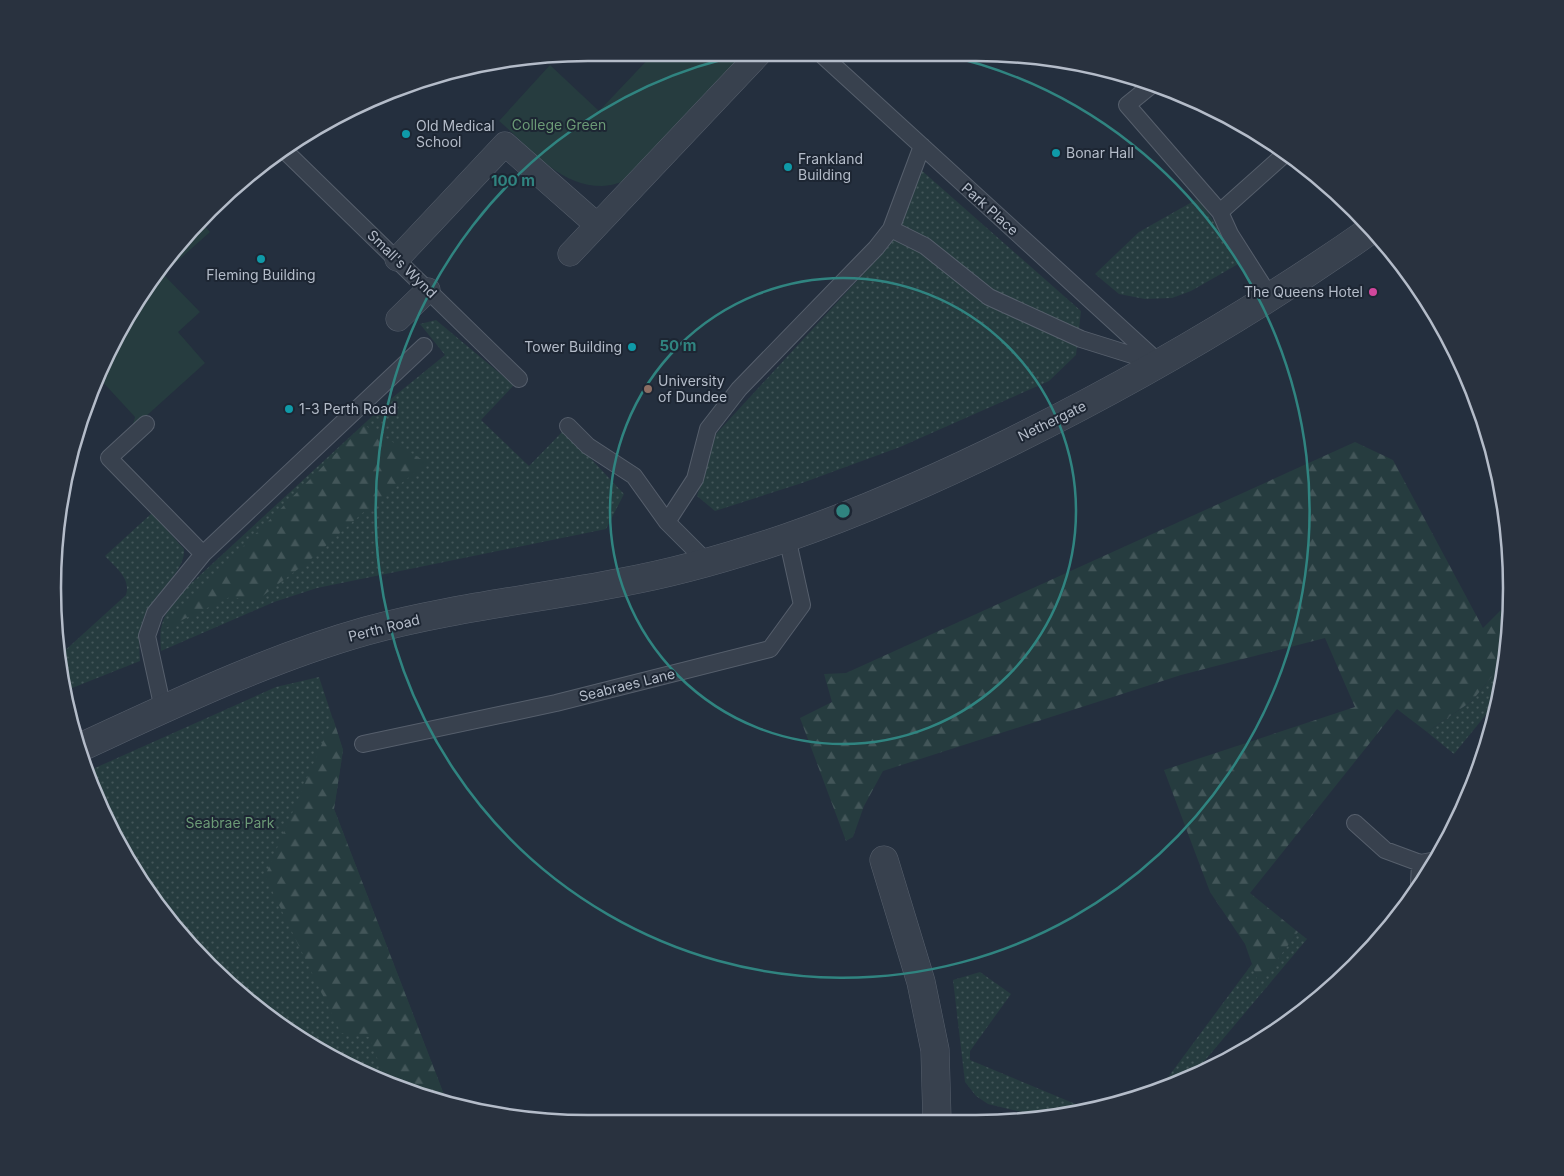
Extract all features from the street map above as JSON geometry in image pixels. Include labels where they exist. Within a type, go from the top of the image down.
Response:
[{"type":"street","points":[[570,254],[752,61]]},
{"type":"street","points":[[397,259],[505,144],[597,225]]},
{"type":"street","name":"Nethergate","points":[[707,562],[787,538],[933,479],[1084,406],[1161,364],[1365,234]]},
{"type":"street","points":[[398,319],[428,290]]},
{"type":"street","name":"Perth Road","points":[[85,745],[164,709],[308,649],[367,631],[435,615],[627,582],[707,562]]},
{"type":"street","points":[[884,860],[921,982],[935,1050],[937,1115]]},
{"type":"lane","name":"Park Place","points":[[829,61],[1161,364]]},
{"type":"lane","points":[[1146,89],[1127,105],[1220,212],[1230,234],[1270,296]]},
{"type":"lane","points":[[667,522],[695,479],[708,429],[739,389],[876,248],[891,229],[922,146]]},
{"type":"lane","name":"Small's Wynd","points":[[289,155],[520,379]]},
{"type":"lane","points":[[1220,212],[1280,158]]},
{"type":"lane","points":[[891,229],[925,246],[989,297],[1081,339],[1161,364]]},
{"type":"lane","points":[[164,709],[147,636],[155,613],[203,554],[424,346]]},
{"type":"lane","points":[[146,424],[108,458],[203,554]]},
{"type":"lane","points":[[568,426],[588,446],[634,476],[667,522],[707,562]]},
{"type":"lane","name":"Seabraes Lane","points":[[363,744],[556,703],[770,649],[802,606],[787,538]]},
{"type":"lane","points":[[1355,823],[1385,850],[1420,863],[1425,862]]},
{"type":"lane","points":[[1420,863],[1420,872]]},
{"type":"green space","name":"College Green","points":[[646,61],[741,61],[629,180],[612,185],[586,184],[572,180],[546,163],[499,121],[550,65],[599,111]]},
{"type":"green space","points":[[920,169],[1081,311],[1076,355],[1049,381],[900,447],[802,483],[715,511],[697,496],[716,434],[890,245]]},
{"type":"green space","points":[[1199,198],[1240,263],[1191,291],[1172,298],[1145,299],[1119,294],[1095,274],[1139,232]]},
{"type":"green space","points":[[205,227],[210,232],[169,269]]},
{"type":"green space","points":[[164,275],[200,312],[178,332],[205,363],[144,418],[129,438],[135,417],[103,382],[132,325]]},
{"type":"green space","points":[[436,320],[514,385],[481,420],[529,466],[564,430],[624,494],[606,529],[317,588],[274,602],[161,651],[162,623],[173,603],[186,588],[392,398],[445,355],[420,324]]},
{"type":"green space","points":[[364,425],[428,463],[367,509],[310,560],[256,601],[230,597],[159,631]]},
{"type":"green space","points":[[1355,442],[1393,460],[1483,628],[1501,610],[1502,612],[1496,672],[1472,701],[1427,732],[1397,709],[1250,893],[1298,932],[1259,984],[1245,944],[1210,892],[1164,770],[1355,707],[1325,638],[1181,675],[883,771],[864,806],[853,837],[846,841],[800,718],[832,702],[824,674],[846,673]]},
{"type":"green space","points":[[152,513],[184,549],[183,557],[176,573],[151,604],[144,617],[140,635],[140,661],[71,689],[65,650],[126,595],[127,589],[124,578],[105,556]]},
{"type":"green space","points":[[1496,672],[1488,712],[1454,754],[1427,732],[1472,701]]},
{"type":"green space","name":"Seabrae Park","points":[[319,677],[343,750],[334,809],[444,1095],[386,1075],[325,1044],[267,1006],[241,984],[192,935],[170,909],[132,851],[101,790],[93,769],[276,687]]},
{"type":"green space","points":[[333,718],[343,750],[334,809],[444,1095],[383,1074],[369,1037],[341,1033],[265,876]]},
{"type":"green space","points":[[1298,932],[1307,939],[1203,1063],[1167,1079],[1252,964],[1259,983]]},
{"type":"green space","points":[[980,972],[1011,994],[970,1051],[970,1060],[1078,1105],[1024,1112],[988,1104],[976,1096],[965,1082],[953,980]]},
{"type":"place","name":"Old Medical School","points":[[406,134]]},
{"type":"place","name":"Bonar Hall","points":[[1056,153]]},
{"type":"place","name":"Frankland Building","points":[[788,167]]},
{"type":"place","name":"Fleming Building","points":[[261,259]]},
{"type":"place","name":"The Queens Hotel","points":[[1373,292]]},
{"type":"place","name":"Tower Building","points":[[632,347]]},
{"type":"place","name":"University of Dundee","points":[[648,389]]},
{"type":"place","name":"1-3 Perth Road","points":[[289,409]]}]
